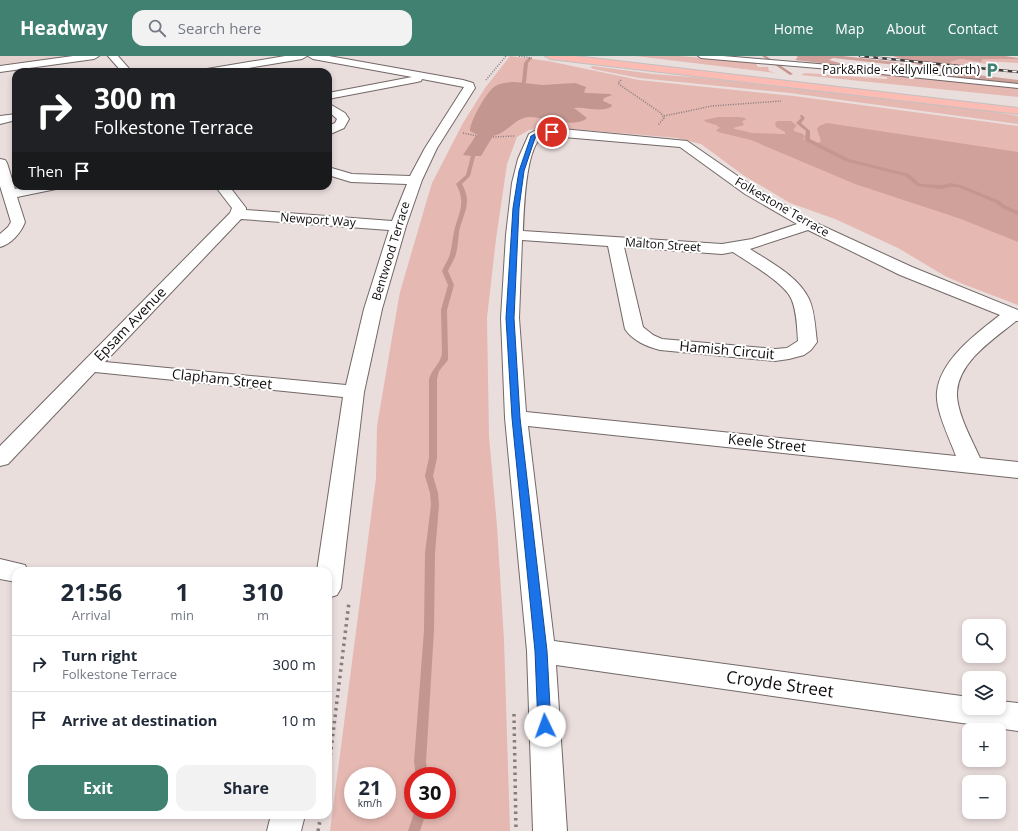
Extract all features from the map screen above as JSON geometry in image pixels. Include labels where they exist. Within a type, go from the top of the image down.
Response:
[{"type":"highway","points":[[550,56],[1018,111]]},
{"type":"highway","points":[[595,56],[1018,102]]},
{"type":"street","points":[[0,69],[94,56]]},
{"type":"street","points":[[113,56],[124,68]]},
{"type":"street","points":[[230,68],[302,56]]},
{"type":"street","name":"Bentwood Terrace","points":[[313,56],[463,83],[468,85],[470,88],[431,148],[415,180],[398,226],[373,309],[354,392],[331,567]]},
{"type":"street","points":[[332,95],[412,81],[426,76]]},
{"type":"street","points":[[332,109],[341,115],[343,119],[340,125],[332,129]]},
{"type":"street","points":[[0,120],[12,118]]},
{"type":"street","name":"Folkestone Terrace","points":[[514,235],[521,171],[533,137],[540,133],[552,132],[683,144],[750,191],[809,225],[906,271],[1015,315]]},
{"type":"street","points":[[0,163],[18,219],[18,225],[0,242]]},
{"type":"street","points":[[332,172],[351,178],[415,180]]},
{"type":"street","points":[[10,194],[30,190]]},
{"type":"street","points":[[225,190],[239,208],[237,214]]},
{"type":"street","name":"Newport Way","points":[[237,214],[398,226]]},
{"type":"street","name":"Epsam Avenue","points":[[0,459],[237,214]]},
{"type":"street","name":"Malton Street","points":[[514,235],[705,249],[737,247],[809,225]]},
{"type":"street","points":[[514,235],[510,318],[516,418],[541,651],[550,831]]},
{"type":"street","name":"Hamish Circuit","points":[[615,242],[634,329],[639,335],[649,341],[660,344],[775,355],[790,354],[802,349],[808,342],[800,299],[794,290],[785,282],[737,247]]},
{"type":"street","points":[[971,465],[949,405],[947,393],[949,382],[956,369],[976,344],[1015,315]]},
{"type":"street","name":"Clapham Street","points":[[90,366],[354,392]]},
{"type":"street","name":"Keele Street","points":[[516,418],[1018,470]]},
{"type":"street","points":[[0,569],[12,571]]},
{"type":"street","name":"Croyde Street","points":[[541,651],[1018,717]]},
{"type":"street","points":[[284,831],[287,819]]},
{"type":"lane","points":[[701,56],[852,69],[1018,86]]},
{"type":"path","points":[[483,84],[506,56]]},
{"type":"path","points":[[625,76],[619,81],[620,85],[664,116],[712,106],[783,101]]},
{"type":"path","points":[[656,126],[664,118],[664,116]]},
{"type":"path","points":[[459,132],[478,136]]},
{"type":"path","points":[[493,137],[515,136]]},
{"type":"path","points":[[332,742],[349,601]]},
{"type":"path","points":[[318,831],[320,819]]},
{"type":"shaded area","points":[[0,56],[70,56],[0,66]]},
{"type":"shaded area","points":[[510,56],[548,61],[639,80],[794,96],[1018,126],[1018,305],[945,276],[898,248],[835,219],[790,203],[743,175],[701,144],[677,138],[550,127],[529,130],[517,137],[507,164],[496,239],[487,318],[489,436],[497,526],[504,640],[510,831],[330,831],[376,478],[377,426],[400,292],[432,183],[463,123],[485,88]]},
{"type":"shaded area","points":[[635,56],[679,56],[755,62],[758,67],[768,67],[769,71],[776,73]]},
{"type":"shaded area","points":[[796,56],[843,56],[895,62],[904,64],[905,66],[833,58],[829,60],[854,67],[795,60],[798,57]]},
{"type":"shaded area","points":[[893,56],[1005,56],[1018,59],[982,59],[981,62],[960,59],[950,62],[955,67],[973,72],[919,65]]},
{"type":"shaded area","points":[[960,59],[981,62],[981,59],[1018,59],[1018,63],[985,61],[987,64],[973,62],[959,68],[950,62]]},
{"type":"shaded area","points":[[593,66],[989,111],[1018,116],[1018,124],[790,93],[639,78],[593,69],[590,67]]},
{"type":"shaded area","points":[[890,67],[938,70],[1018,80],[1018,85],[889,70]]},
{"type":"shaded area","points":[[852,71],[1018,88],[1018,97],[801,75],[805,73],[887,79],[887,77],[852,74]]},
{"type":"shaded area","points":[[515,82],[542,85],[575,83],[586,87],[584,92],[586,93],[612,95],[604,98],[603,101],[612,105],[606,109],[574,108],[587,118],[582,121],[568,123],[536,117],[520,120],[503,132],[493,136],[481,156],[475,156],[472,166],[469,166],[471,156],[463,155],[478,135],[470,131],[479,108],[494,87],[501,84]]},
{"type":"shaded area","points":[[718,117],[745,118],[746,120],[742,121],[744,125],[733,128],[752,133],[785,134],[785,132],[776,127],[775,124],[777,121],[791,121],[797,126],[794,128],[794,131],[803,134],[805,137],[803,139],[818,143],[821,141],[817,129],[819,126],[827,123],[1018,152],[1018,242],[961,219],[855,184],[751,140],[718,132],[716,130],[720,128],[704,120]]},
{"type":"waterway","points":[[764,56],[791,74]]},
{"type":"waterway","points":[[518,90],[524,82],[526,63],[530,58]]},
{"type":"waterway","points":[[801,116],[803,118],[798,123],[808,131],[808,140],[847,160],[907,175],[919,185],[942,187],[950,185],[959,186],[998,202],[1004,207],[1018,213]]},
{"type":"waterway","points":[[421,767],[429,630],[430,553],[435,505],[434,493],[429,476],[433,458],[433,379],[435,371],[444,360],[445,354],[444,310],[451,285],[445,271],[452,258],[457,230],[464,208],[464,193],[459,184],[468,176],[473,156]]},
{"type":"waterway","points":[[414,831],[418,819]]},
{"type":"railway","points":[[860,56],[1018,72]]},
{"type":"place","name":"Park&Ride - Kellyville (north)","points":[[992,70]]},
{"type":"route","points":[[545,726],[541,651],[516,418],[510,318],[516,208],[521,171],[533,137],[540,133],[552,132]]}]
